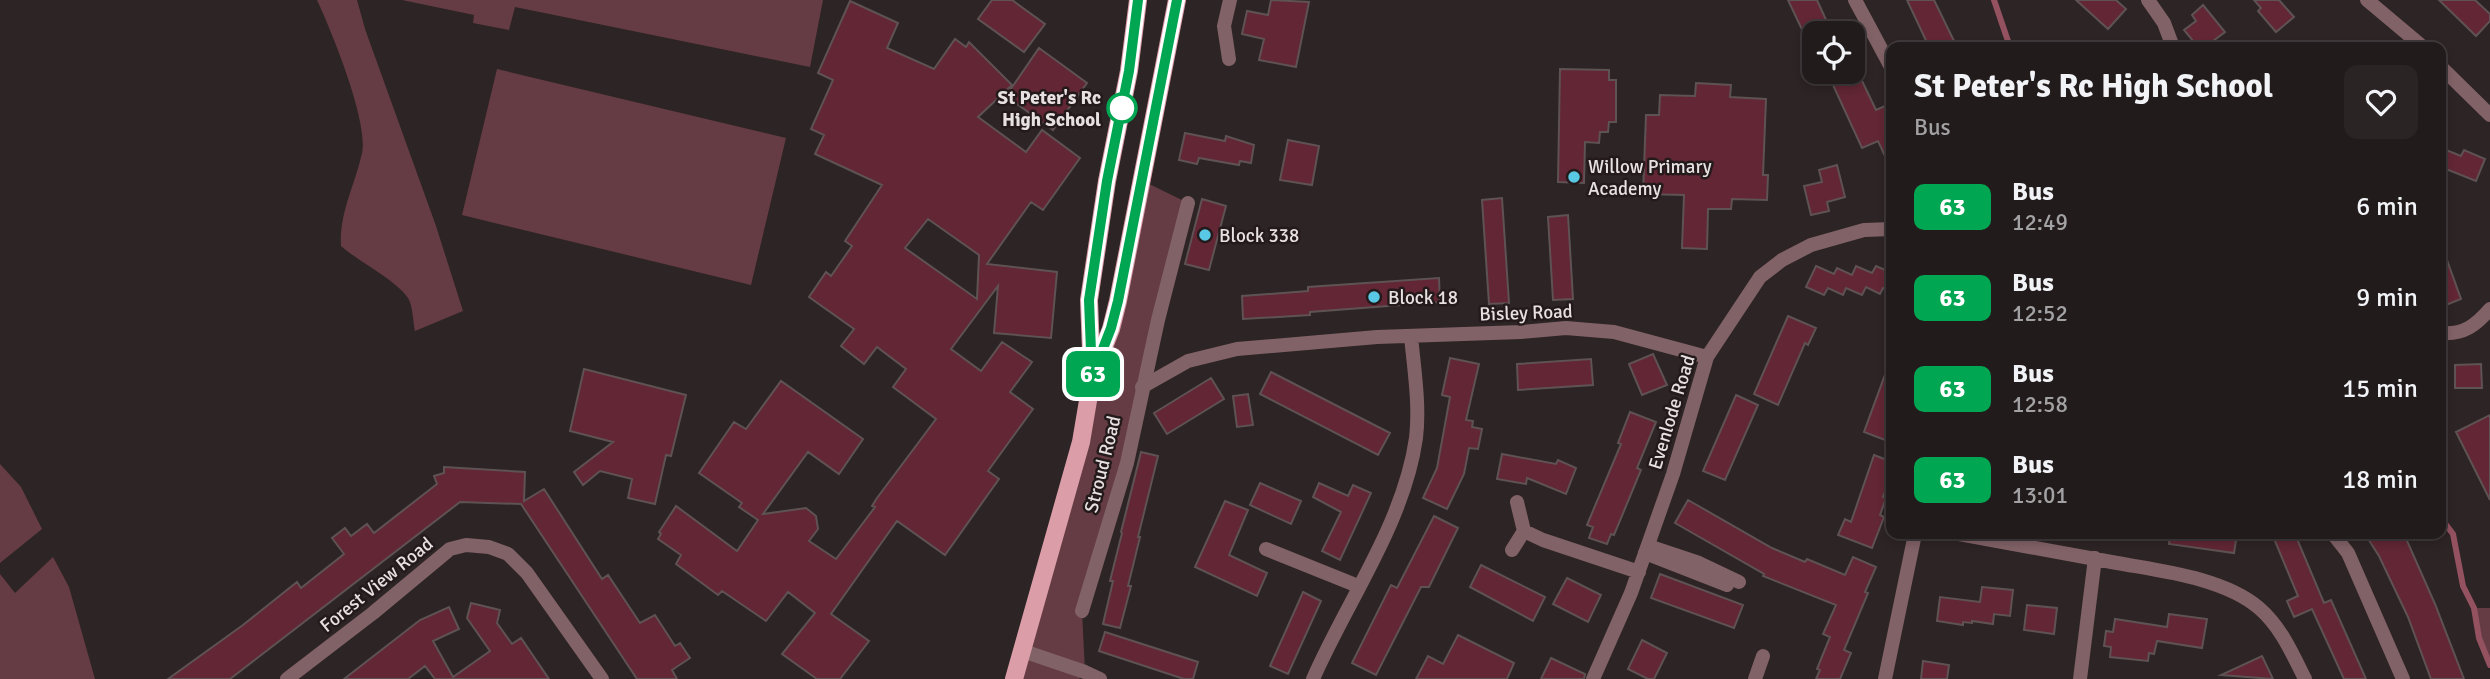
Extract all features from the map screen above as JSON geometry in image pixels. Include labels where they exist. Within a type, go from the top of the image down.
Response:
[{"type":"main road","name":"Stroud Road","points":[[1092,377],[1089,300],[1107,181],[1129,71],[1138,0]]},
{"type":"main road","name":"Stroud Road","points":[[1014,679],[1081,442],[1092,377],[1111,328],[1118,301],[1177,0]]},
{"type":"street","points":[[1229,59],[1223,26],[1230,0]]},
{"type":"street","points":[[1855,0],[1886,58]]},
{"type":"street","points":[[2148,0],[2164,23],[2171,42]]},
{"type":"street","points":[[2367,0],[2417,42]]},
{"type":"street","points":[[2446,72],[2490,115]]},
{"type":"street","name":"Stroud Road","points":[[1082,611],[1127,463],[1142,387],[1188,203]]},
{"type":"street","name":"Evenlode Road","points":[[1593,679],[1639,572],[1673,474],[1707,357],[1760,277],[1782,260],[1811,245],[1864,230],[1886,229]]},
{"type":"street","points":[[2446,333],[2455,334],[2476,325],[2490,309]]},
{"type":"street","name":"Bisley Road","points":[[1142,387],[1188,361],[1237,349],[1411,336],[1566,328],[1614,331],[1707,357]]},
{"type":"street","points":[[1313,679],[1389,528],[1402,492],[1416,438],[1416,388],[1411,336]]},
{"type":"street","points":[[1513,550],[1524,531],[1517,502]]},
{"type":"street","points":[[1524,531],[1639,572]]},
{"type":"street","points":[[1885,679],[1914,539]]},
{"type":"street","points":[[1987,539],[2207,582],[2243,596],[2271,620],[2288,643],[2305,679]]},
{"type":"street","points":[[2337,539],[2348,552],[2403,679]]},
{"type":"street","name":"Forest View Road","points":[[287,679],[450,549],[466,545],[489,547],[508,554],[527,573],[602,679]]},
{"type":"street","points":[[1266,549],[1358,586]]},
{"type":"street","points":[[1646,549],[1733,583]]},
{"type":"street","points":[[2080,679],[2095,558]]},
{"type":"street","points":[[1023,651],[1100,679]]},
{"type":"street","points":[[1755,679],[1763,656]]},
{"type":"shaded area","points":[[317,0],[357,0],[463,311],[415,331],[411,305],[402,291],[341,246],[342,222],[359,165],[363,139],[355,99]]},
{"type":"shaded area","points":[[402,0],[823,0],[810,67],[515,7],[509,30],[473,23],[474,15]]},
{"type":"shaded area","points":[[497,69],[786,138],[751,285],[462,215]]},
{"type":"shaded area","points":[[1141,180],[1188,203],[1082,611],[1085,672],[1079,679],[1014,679]]},
{"type":"shaded area","points":[[0,464],[21,487],[42,529],[0,563]]},
{"type":"shaded area","points":[[53,557],[69,587],[95,679],[0,679],[0,574],[15,593]]},
{"type":"shaded area","points":[[2474,608],[2490,608],[2490,665],[2479,638]]},
{"type":"building","points":[[992,0],[1012,0],[1045,24],[1024,52],[978,19]]},
{"type":"building","points":[[1271,0],[1309,2],[1296,67],[1259,60],[1264,39],[1242,34],[1247,11],[1268,15]]},
{"type":"building","points":[[1788,0],[1817,0],[1827,21],[1802,21],[1802,30]]},
{"type":"building","points":[[1907,0],[1934,0],[1955,42],[1927,42]]},
{"type":"building","points":[[2076,0],[2116,0],[2126,9],[2108,29]]},
{"type":"building","points":[[2254,0],[2279,0],[2294,17],[2276,32],[2258,11],[2261,8]]},
{"type":"building","points":[[2439,0],[2475,0],[2490,14],[2490,21],[2476,36]]},
{"type":"building","points":[[850,1],[898,23],[887,48],[934,69],[955,39],[966,47],[969,42],[1012,85],[978,117],[1026,152],[1042,130],[1080,158],[1043,210],[1031,202],[987,264],[1057,272],[1051,338],[994,333],[998,286],[951,349],[981,371],[1002,342],[1032,362],[1010,392],[1033,409],[988,471],[999,479],[945,555],[897,521],[831,614],[869,641],[840,679],[817,679],[782,654],[815,613],[788,592],[766,621],[722,591],[718,595],[676,564],[681,555],[658,539],[661,534],[659,532],[676,506],[737,551],[758,520],[739,507],[742,503],[699,473],[734,422],[746,429],[781,381],[863,439],[839,474],[808,452],[763,514],[806,508],[816,516],[818,529],[809,541],[836,559],[936,419],[893,387],[906,369],[877,347],[864,364],[841,346],[854,329],[809,297],[826,272],[831,276],[852,246],[845,241],[882,185],[815,154],[824,135],[811,129],[833,80],[818,73]],"holes":[[[928,219],[979,255],[977,299],[905,248]]]},
{"type":"building","points":[[2203,5],[2225,32],[2212,42],[2194,42],[2184,30],[2196,21],[2192,15]]},
{"type":"building","points":[[1039,48],[1087,83],[1053,130],[1006,96]]},
{"type":"building","points":[[1560,69],[1609,70],[1609,80],[1616,80],[1616,122],[1609,122],[1608,132],[1600,132],[1599,143],[1585,142],[1584,183],[1558,182]]},
{"type":"building","points":[[1696,83],[1731,85],[1730,97],[1766,99],[1763,175],[1768,175],[1767,200],[1732,199],[1731,209],[1708,209],[1707,249],[1682,248],[1684,195],[1643,194],[1646,115],[1659,115],[1660,95],[1695,96]]},
{"type":"building","points":[[1833,84],[1864,84],[1876,110],[1885,106],[1886,158],[1878,141],[1862,148]]},
{"type":"building","points":[[1185,133],[1225,141],[1226,136],[1254,145],[1251,163],[1240,161],[1239,165],[1199,158],[1197,164],[1179,160]]},
{"type":"building","points":[[1288,140],[1319,146],[1312,185],[1280,180]]},
{"type":"building","points":[[2446,150],[2461,156],[2464,150],[2485,159],[2476,181],[2446,169]]},
{"type":"building","points":[[1837,165],[1845,197],[1827,202],[1829,211],[1811,215],[1804,186],[1822,182],[1819,170]]},
{"type":"building","points":[[1502,198],[1509,303],[1489,304],[1482,200]]},
{"type":"building","name":"Block 338","points":[[1202,199],[1226,206],[1209,270],[1185,264]]},
{"type":"building","points":[[1568,215],[1573,299],[1553,300],[1548,217]]},
{"type":"building","points":[[2446,257],[2461,299],[2446,305]]},
{"type":"building","points":[[1816,266],[1834,274],[1837,268],[1852,275],[1856,266],[1872,273],[1876,266],[1886,270],[1886,289],[1883,288],[1880,294],[1866,287],[1862,295],[1846,288],[1843,295],[1828,288],[1824,295],[1806,287]]},
{"type":"building","name":"Block 18","points":[[1439,278],[1440,302],[1243,319],[1242,296],[1308,291],[1308,287]]},
{"type":"building","points":[[1788,316],[1816,328],[1808,345],[1805,343],[1778,405],[1754,394]]},
{"type":"building","points":[[1653,354],[1667,385],[1642,395],[1629,364]]},
{"type":"building","points":[[1450,358],[1479,364],[1466,420],[1473,421],[1472,427],[1482,429],[1478,449],[1469,448],[1464,474],[1447,509],[1423,498],[1437,468],[1450,397],[1442,395]]},
{"type":"building","points":[[1591,359],[1593,385],[1518,390],[1517,364]]},
{"type":"building","points":[[2481,364],[2482,388],[2455,388],[2455,365]]},
{"type":"building","points":[[584,369],[686,395],[671,456],[666,455],[655,504],[628,498],[632,479],[600,471],[583,485],[574,472],[613,442],[570,431]]},
{"type":"building","points":[[1271,372],[1390,433],[1378,455],[1260,394]]},
{"type":"building","points":[[1886,372],[1886,437],[1885,440],[1864,432]]},
{"type":"building","points":[[1211,378],[1224,399],[1167,434],[1154,413]]},
{"type":"building","points":[[1248,394],[1253,425],[1237,427],[1233,396]]},
{"type":"building","points":[[1736,395],[1758,405],[1725,480],[1703,471]]},
{"type":"building","points":[[1630,412],[1656,422],[1637,468],[1641,470],[1614,535],[1611,534],[1607,544],[1589,538],[1593,527],[1587,525],[1621,444],[1618,443]]},
{"type":"building","points":[[2490,415],[2490,500],[2456,432]]},
{"type":"building","points":[[1141,452],[1158,456],[1120,628],[1103,624],[1113,581],[1110,581]]},
{"type":"building","points":[[1502,454],[1556,464],[1558,460],[1576,468],[1566,494],[1527,478],[1526,484],[1497,479]]},
{"type":"building","points":[[1874,455],[1886,460],[1886,489],[1883,497],[1886,498],[1880,515],[1884,517],[1872,548],[1838,535],[1845,519],[1851,522]]},
{"type":"building","points":[[444,467],[525,472],[524,501],[544,489],[602,579],[608,575],[640,623],[655,615],[675,646],[680,643],[690,658],[672,670],[677,679],[637,679],[521,504],[460,502],[230,679],[168,679],[297,582],[301,588],[344,554],[332,538],[345,528],[351,536],[367,524],[374,533],[437,484],[434,476],[444,473]]},
{"type":"building","points":[[1260,483],[1301,501],[1291,524],[1250,505]]},
{"type":"building","points":[[1319,483],[1348,496],[1353,485],[1371,493],[1340,560],[1322,551],[1341,512],[1313,497]]},
{"type":"building","points":[[1688,500],[1772,548],[1805,562],[1807,559],[1845,575],[1853,557],[1876,567],[1844,650],[1851,653],[1840,679],[1816,679],[1820,670],[1817,669],[1830,637],[1823,634],[1836,605],[1763,576],[1764,574],[1675,523]]},
{"type":"building","points":[[1225,501],[1248,510],[1229,555],[1267,573],[1257,596],[1195,567]]},
{"type":"building","points":[[1434,516],[1458,528],[1429,587],[1421,587],[1376,675],[1352,663],[1391,585],[1397,588]]},
{"type":"building","points":[[2170,539],[2236,539],[2234,553],[2169,544]]},
{"type":"building","points":[[2274,539],[2297,539],[2324,603],[2331,600],[2366,679],[2344,679],[2312,609],[2294,617],[2287,601],[2298,596]]},
{"type":"building","points":[[2368,539],[2406,539],[2464,679],[2431,679],[2408,617]]},
{"type":"building","points":[[1481,565],[1545,597],[1533,621],[1470,587]]},
{"type":"building","points":[[1660,574],[1743,605],[1734,628],[1651,598]]},
{"type":"building","points":[[1567,578],[1601,595],[1588,622],[1553,604]]},
{"type":"building","points":[[1982,587],[2013,590],[2010,616],[1994,614],[1993,624],[1972,621],[1963,622],[1963,625],[1937,621],[1940,597],[1980,602]]},
{"type":"building","points":[[1303,592],[1321,601],[1288,674],[1270,666]]},
{"type":"building","points":[[471,603],[500,610],[497,623],[512,644],[521,638],[549,679],[435,679],[425,666],[408,679],[344,679],[420,620],[449,607],[459,629],[433,641],[453,677],[490,651],[467,618]]},
{"type":"building","points":[[2027,605],[2057,608],[2054,634],[2024,630]]},
{"type":"building","points":[[2169,614],[2207,619],[2202,648],[2157,641],[2154,654],[2149,653],[2148,661],[2110,657],[2111,647],[2104,646],[2106,631],[2113,632],[2115,619],[2167,627]]},
{"type":"building","points":[[1105,632],[1198,662],[1193,679],[1184,679],[1099,651]]},
{"type":"building","points":[[1458,635],[1514,663],[1507,679],[1416,679],[1428,656],[1443,664]]},
{"type":"building","points":[[1642,640],[1667,653],[1654,679],[1648,679],[1628,669]]},
{"type":"building","points":[[2262,656],[2273,679],[2221,675]]},
{"type":"building","points":[[1551,658],[1585,674],[1584,679],[1541,679]]},
{"type":"building","points":[[1923,661],[1949,665],[1947,679],[1921,679]]},
{"type":"waterway","points":[[1994,0],[2008,42]]},
{"type":"waterway","points":[[2446,525],[2453,534],[2463,586],[2474,608],[2479,638],[2490,665]]},
{"type":"bus line","name":"63","points":[[1138,0],[1129,71],[1107,181],[1089,300],[1092,377],[1111,328],[1118,301],[1177,0]]},
{"type":"place","name":"St Peter's Rc High School","points":[[1122,108]]},
{"type":"place","name":"Willow Primary Academy","points":[[1574,177]]},
{"type":"place","name":"Block 338","points":[[1205,235]]},
{"type":"place","name":"Block 18","points":[[1374,297]]}]
